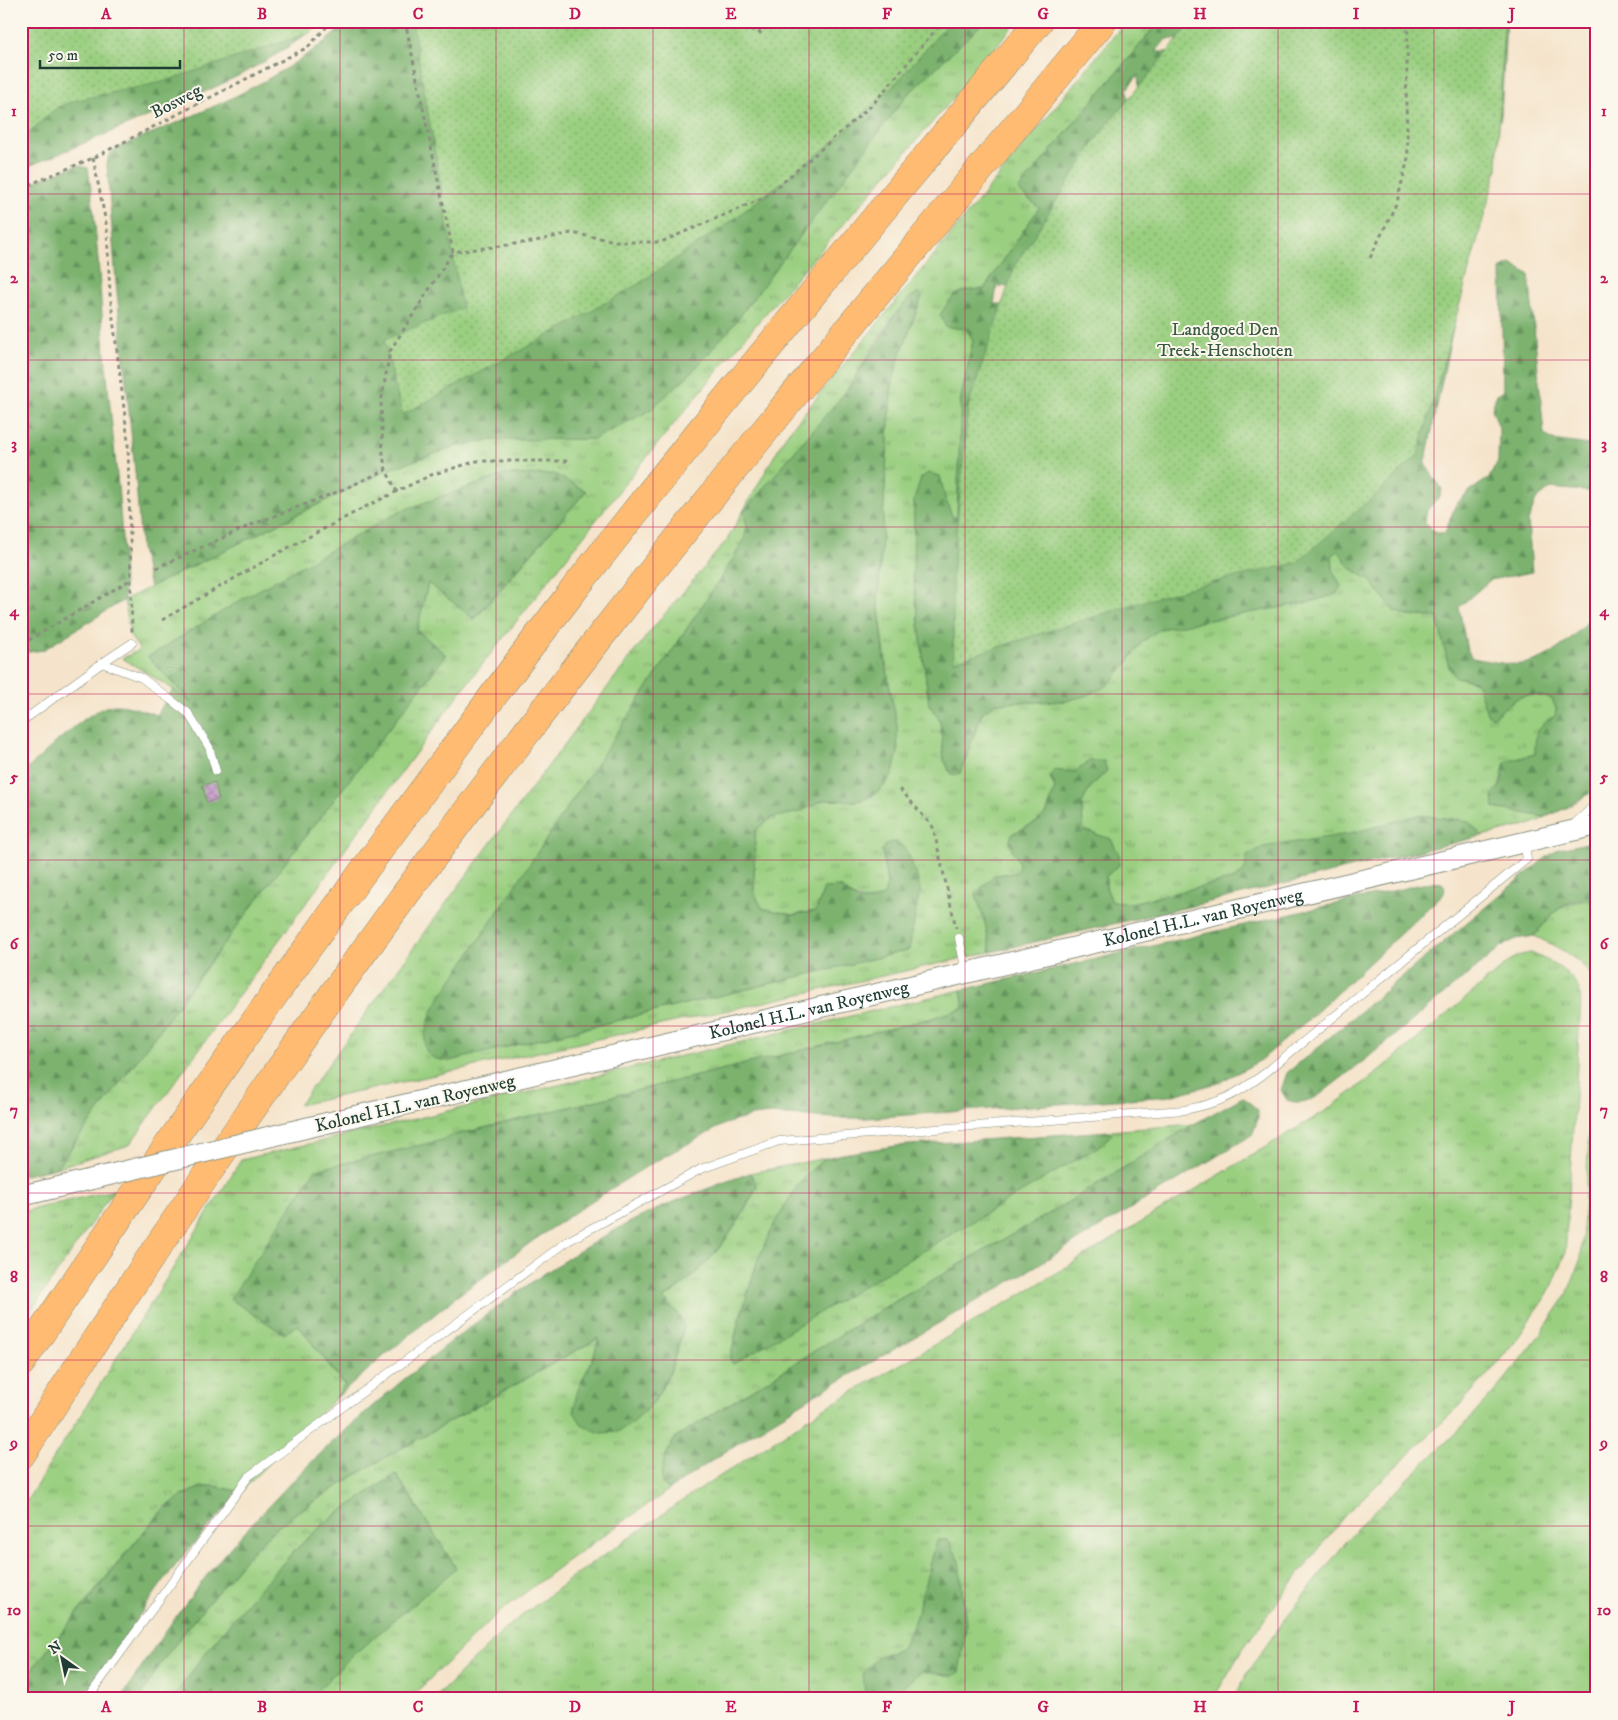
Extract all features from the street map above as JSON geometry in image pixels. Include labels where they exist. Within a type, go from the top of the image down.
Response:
[{"type":"highway","points":[[21,1363],[111,1226],[234,1050],[382,844],[562,605],[770,347],[1039,21]]},
{"type":"highway","points":[[21,1455],[203,1180],[286,1060],[431,860],[631,599],[797,391],[1103,21]]},
{"type":"street","name":"Kolonel H.L. van Royenweg","points":[[21,1196],[1597,825]]},
{"type":"lane","points":[[21,722],[102,662],[132,643]]},
{"type":"lane","points":[[102,662],[142,678],[188,713],[209,747],[216,771]]},
{"type":"lane","points":[[1565,832],[1597,803]]},
{"type":"lane","points":[[87,1699],[249,1476],[568,1241],[701,1169],[779,1141],[1184,1110],[1222,1101],[1242,1090],[1264,1074],[1527,859],[1524,842]]},
{"type":"lane","points":[[959,938],[967,974]]},
{"type":"path","name":"Bosweg","points":[[21,188],[93,158],[308,47],[332,21]]},
{"type":"path","points":[[397,492],[386,470],[383,456],[380,403],[390,351],[453,252],[405,21]]},
{"type":"path","points":[[728,21],[760,33],[773,21]]},
{"type":"path","points":[[453,252],[531,242],[571,233],[620,242],[661,242],[766,198],[873,104],[943,21]]},
{"type":"path","points":[[1370,258],[1397,202],[1408,158],[1406,104],[1408,21]]},
{"type":"path","points":[[93,158],[107,228],[110,294],[128,441],[132,643]]},
{"type":"path","points":[[162,620],[369,505],[431,475],[477,461],[568,461]]},
{"type":"path","points":[[156,568],[251,525],[337,492],[386,470]]},
{"type":"path","points":[[21,642],[29,640],[131,580]]},
{"type":"path","points":[[900,789],[932,828],[959,938]]},
{"type":"green space","points":[[21,21],[321,21],[310,33],[162,82],[73,101],[58,107],[50,113],[21,140]]},
{"type":"green space","points":[[81,21],[323,21],[282,51],[237,76],[168,108],[21,169],[21,65]]},
{"type":"green space","points":[[348,21],[985,21],[906,96],[734,324],[692,372],[649,411],[594,439],[491,440],[457,446],[392,468],[150,587],[141,549],[116,282],[107,164],[109,155],[117,148],[191,117],[263,82],[309,53],[335,34]]},
{"type":"green space","points":[[412,21],[950,21],[898,81],[835,141],[730,222],[638,284],[571,323],[402,415],[384,340],[462,308]]},
{"type":"green space","points":[[985,21],[1017,21],[949,103],[758,322],[627,481],[459,694],[129,1145],[56,1168],[268,885],[446,655],[417,631],[428,583],[475,619],[586,491],[149,657],[196,706],[173,689],[122,658],[140,650],[130,636],[124,600],[392,468],[457,446],[491,440],[594,439],[871,142],[906,96]]},
{"type":"green space","points":[[1126,21],[1160,21],[1019,189],[1039,208],[984,289],[967,329],[973,341],[961,398],[957,518],[952,516],[945,498],[940,476],[913,576],[929,704],[940,721],[944,760],[952,775],[960,773],[982,713],[995,703],[1066,701],[1126,665],[1142,642],[1159,629],[1310,602],[1336,594],[1341,586],[1333,571],[1332,554],[1339,551],[1349,567],[1370,580],[1394,611],[1408,616],[1437,616],[1449,667],[1455,677],[1476,681],[1493,716],[1520,697],[1533,695],[1552,699],[1556,708],[1555,717],[1536,736],[1535,754],[1505,762],[1494,808],[1546,817],[1532,824],[1482,836],[1468,821],[1419,815],[1349,834],[1245,870],[1235,879],[1131,903],[1112,902],[1106,887],[1106,876],[1119,865],[1111,839],[1083,831],[1082,803],[1091,786],[1107,771],[1090,761],[1075,772],[1050,777],[1055,788],[1047,812],[1037,822],[1012,834],[1010,842],[1019,861],[1018,869],[1015,873],[994,875],[976,894],[991,952],[299,1105],[588,713],[648,634],[727,540],[786,435]],"holes":[[[918,293],[922,296],[897,364],[891,391],[878,600],[898,753],[892,775],[883,787],[872,796],[858,801],[823,800],[800,812],[771,818],[755,831],[754,892],[762,908],[793,915],[816,911],[840,887],[856,898],[865,901],[884,895],[887,885],[882,850],[909,950],[449,1061],[433,1057],[426,1049],[730,564],[746,537],[748,522],[836,405],[899,310]]]},
{"type":"green space","name":"Landgoed Den Treek-Henschoten","points":[[1160,21],[1242,21],[1244,39],[1166,39],[1156,52],[1234,51],[1143,142],[1138,75],[1127,89],[1152,296],[997,286],[994,304],[1280,313],[1257,21],[1506,21],[1501,116],[1449,347],[1425,464],[1442,489],[1440,497],[1427,510],[1425,522],[1436,533],[1445,533],[1455,506],[1467,493],[1489,478],[1498,461],[1499,428],[1492,409],[1496,396],[1503,391],[1501,268],[1511,264],[1529,274],[1544,434],[1552,440],[1597,446],[1597,492],[1551,488],[1536,500],[1528,521],[1532,572],[1490,580],[1459,607],[1467,651],[1472,658],[1511,664],[1534,661],[1554,651],[1572,637],[1597,612],[1597,789],[1568,807],[1546,817],[1494,808],[1493,794],[1501,785],[1505,762],[1535,754],[1536,735],[1540,727],[1555,716],[1556,708],[1552,699],[1542,696],[1526,696],[1514,701],[1493,717],[1487,714],[1476,681],[1455,677],[1449,667],[1437,617],[1408,616],[1394,611],[1370,580],[1349,567],[1339,551],[1332,555],[1333,571],[1341,586],[1336,594],[1310,602],[1160,629],[1142,642],[1126,665],[1107,686],[1088,695],[1066,701],[995,703],[982,713],[960,773],[952,775],[944,760],[940,721],[929,704],[913,576],[914,499],[921,478],[928,473],[940,476],[945,498],[952,516],[957,518],[961,398],[973,341],[967,329],[946,327],[940,315],[957,294],[968,290],[984,289],[1039,208],[1018,190]]},
{"type":"green space","name":"Landgoed Den Treek-Henschoten","points":[[1193,21],[1504,21],[1497,169],[1418,455],[1378,493],[1296,563],[1197,586],[1134,604],[954,661],[952,577],[968,407],[1015,265],[1099,135]]},
{"type":"green space","points":[[77,165],[88,168],[94,217],[120,512],[124,600],[43,650],[21,653],[21,187]]},
{"type":"green space","points":[[918,293],[922,296],[897,364],[891,391],[878,600],[885,662],[897,725],[898,753],[892,775],[883,787],[872,796],[858,801],[823,800],[800,812],[771,818],[755,831],[754,892],[762,908],[793,915],[816,911],[824,888],[840,887],[858,901],[873,901],[884,895],[887,885],[882,850],[888,843],[897,842],[906,850],[916,873],[920,890],[909,950],[449,1061],[434,1058],[426,1048],[425,1034],[434,1007],[730,564],[746,533],[744,511],[848,389],[894,317],[909,298]]},
{"type":"green space","points":[[554,474],[586,491],[474,619],[428,583],[417,630],[446,655],[268,885],[56,1168],[21,1176],[21,775],[80,722],[106,707],[126,706],[157,715],[173,689],[192,703],[148,657],[244,598],[403,510],[504,475]]},
{"type":"green space","points":[[1090,761],[1104,761],[1107,771],[1091,786],[1082,803],[1083,830],[1111,839],[1119,855],[1119,865],[1106,876],[1106,887],[1112,902],[1131,903],[1235,879],[1245,870],[1247,856],[1263,847],[1349,834],[1419,815],[1468,821],[1482,836],[1205,903],[991,952],[976,894],[994,875],[1015,873],[1018,869],[1019,861],[1011,847],[1010,839],[1012,834],[1037,822],[1047,812],[1055,788],[1050,777],[1054,770],[1075,772]]},
{"type":"green space","points":[[1597,841],[1597,903],[1586,900],[1577,901],[1568,903],[1560,908],[1534,936],[1516,939],[1502,946],[1366,1059],[1318,1096],[1302,1102],[1287,1100],[1281,1090],[1287,1073],[1513,884],[1559,849]]},
{"type":"green space","points":[[1431,882],[1442,883],[1445,887],[1444,893],[1308,1020],[1261,1060],[1221,1082],[1170,1096],[866,1118],[770,1114],[752,1116],[725,1124],[652,1163],[534,1240],[456,1297],[334,1400],[345,1385],[298,1325],[284,1334],[230,1299],[315,1170],[929,1019],[964,1008],[961,990]]},
{"type":"green space","points":[[1588,900],[1597,903],[1597,994],[1593,979],[1580,963],[1552,944],[1534,936],[1556,911],[1569,904]]},
{"type":"green space","points":[[1531,953],[1551,963],[1571,977],[1576,983],[1580,996],[1565,1255],[1552,1287],[1519,1336],[1490,1372],[1455,1410],[1345,1515],[1242,1650],[1213,1699],[892,1699],[922,1671],[952,1676],[959,1559],[947,1540],[937,1541],[915,1620],[903,1646],[896,1651],[878,1656],[865,1694],[868,1699],[434,1699],[507,1627],[577,1574],[682,1501],[823,1409],[1015,1298],[1327,1110],[1377,1073],[1511,960]]},
{"type":"green space","points":[[961,990],[965,1007],[929,1019],[447,1137],[442,1140],[298,1325],[345,1386],[334,1400],[276,1455],[241,1492],[214,1486],[200,1487],[165,1507],[21,1683],[21,1510],[241,1160]]},
{"type":"green space","points":[[1597,1023],[1597,1699],[1232,1699],[1256,1660],[1288,1615],[1358,1527],[1467,1422],[1532,1346],[1567,1295],[1581,1258]]},
{"type":"green space","points":[[1243,1097],[1258,1110],[1258,1119],[1252,1135],[1006,1284],[815,1395],[753,1433],[670,1489],[662,1484],[663,1465],[676,1437],[887,1306],[1052,1212],[1194,1124]]},
{"type":"green space","points":[[1194,1124],[1052,1212],[887,1306],[676,1437],[662,1484],[670,1489],[567,1561],[497,1614],[409,1699],[309,1699],[354,1654],[456,1568],[396,1474],[327,1521],[296,1549],[258,1590],[210,1647],[172,1699],[139,1699],[161,1663],[188,1627],[246,1558],[269,1534],[297,1512],[372,1465],[599,1338],[591,1365],[579,1386],[654,1402],[670,1373],[684,1328],[663,1299],[693,1276],[730,1234],[757,1186],[750,1173],[826,1158],[812,1169],[758,1259],[730,1359],[1112,1134],[1109,1131]]},
{"type":"green space","points":[[1109,1131],[1112,1134],[1101,1145],[733,1364],[730,1359],[738,1325],[758,1259],[772,1228],[798,1184],[826,1158],[896,1146]]},
{"type":"green space","points":[[750,1173],[757,1186],[729,1234],[693,1276],[663,1299],[670,1304],[680,1317],[684,1328],[670,1372],[654,1402],[632,1423],[619,1431],[601,1433],[583,1426],[574,1412],[578,1391],[594,1356],[598,1338],[372,1465],[297,1512],[269,1534],[246,1558],[188,1627],[161,1663],[139,1699],[121,1699],[178,1614],[215,1565],[308,1466],[354,1422],[402,1381],[513,1296],[597,1240],[667,1205]]},
{"type":"green space","points":[[114,1190],[21,1325],[21,1212]]},
{"type":"green space","points":[[396,1474],[456,1568],[354,1654],[309,1699],[172,1699],[210,1647],[258,1590],[296,1549],[327,1521]]},
{"type":"green space","points":[[214,1486],[241,1492],[166,1577],[112,1657],[87,1699],[21,1699],[21,1683],[147,1528],[162,1512],[184,1494],[203,1487]]},
{"type":"green space","points":[[937,1540],[948,1540],[959,1559],[966,1625],[959,1673],[953,1676],[922,1671],[892,1699],[868,1699],[865,1694],[863,1674],[878,1656],[896,1651],[903,1646],[915,1620]]},
{"type":"building","points":[[215,782],[219,799],[207,802],[202,785]]}]
